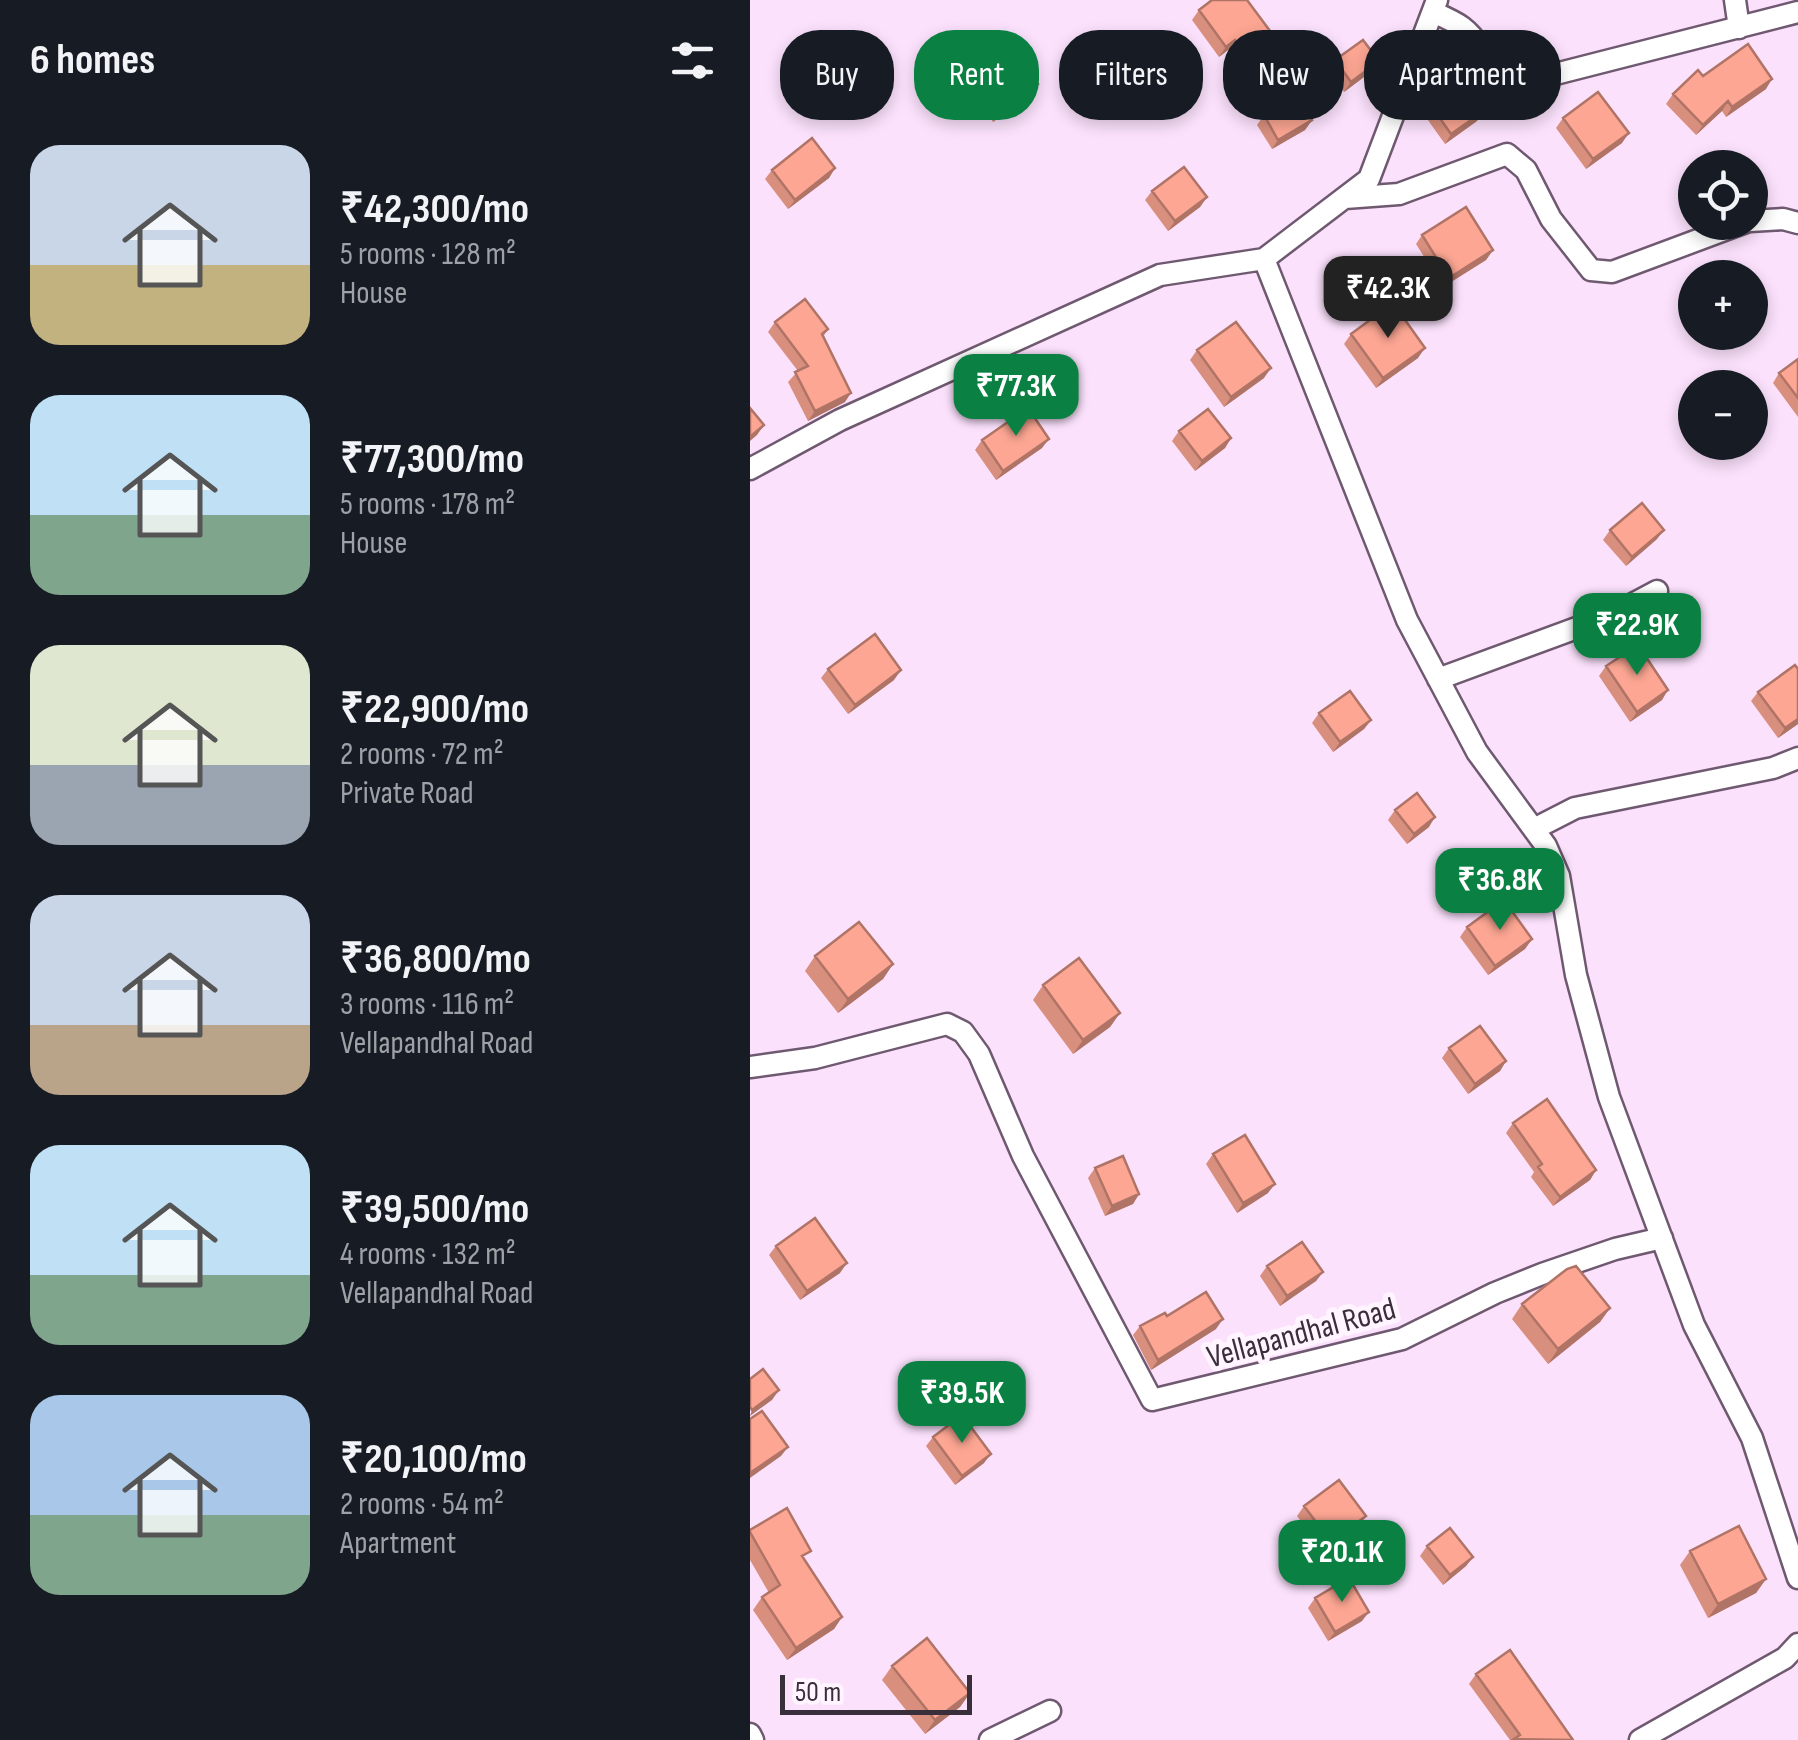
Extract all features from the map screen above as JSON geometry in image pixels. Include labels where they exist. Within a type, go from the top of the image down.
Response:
[{"type":"street","points":[[1735,0],[1740,28]]},
{"type":"street","points":[[750,469],[840,420],[1160,276],[1264,258],[1368,179],[1435,6],[1464,28],[1500,73],[1512,81],[1528,82],[1798,12]]},
{"type":"street","points":[[1344,198],[1399,194],[1507,154],[1526,170],[1551,219],[1592,270],[1612,272],[1699,240]]},
{"type":"street","points":[[1768,221],[1798,223]]},
{"type":"street","points":[[1264,258],[1408,620],[1477,752],[1546,846],[1559,876],[1576,975],[1609,1097],[1694,1325],[1752,1438],[1798,1578]]},
{"type":"street","points":[[1438,678],[1612,615],[1657,591]]},
{"type":"street","points":[[1534,828],[1576,808],[1773,768],[1798,758]]},
{"type":"street","name":"Vellapandhal Road","points":[[750,1067],[816,1058],[947,1024],[963,1032],[979,1054],[1022,1156],[1152,1400],[1402,1339],[1542,1274],[1662,1238]]},
{"type":"street","points":[[1640,1740],[1785,1658],[1798,1644]]},
{"type":"street","points":[[990,1740],[1050,1711]]},
{"type":"building","points":[[1212,0],[1247,0],[1269,30],[1223,30],[1223,43],[1199,10]]},
{"type":"building","points":[[1364,41],[1364,72],[1351,82],[1344,72],[1344,54]]},
{"type":"building","points":[[1748,44],[1772,79],[1732,107],[1728,101],[1703,125],[1673,94],[1698,70],[1703,76]]},
{"type":"building","points":[[1598,92],[1629,133],[1593,159],[1563,118]]},
{"type":"building","points":[[1267,120],[1312,120],[1278,140]]},
{"type":"building","points":[[1441,120],[1471,120],[1451,134]]},
{"type":"building","points":[[812,138],[835,168],[795,200],[772,170]]},
{"type":"building","points":[[1184,167],[1207,197],[1175,221],[1152,191]]},
{"type":"building","points":[[1466,207],[1493,250],[1449,278],[1422,235]]},
{"type":"building","points":[[805,299],[828,329],[822,334],[851,393],[815,411],[795,372],[808,366],[775,322]]},
{"type":"building","points":[[1393,303],[1425,348],[1383,378],[1351,334]]},
{"type":"building","points":[[1236,322],[1271,368],[1231,397],[1197,350]]},
{"type":"building","points":[[1798,359],[1798,398],[1779,373]]},
{"type":"building","points":[[750,408],[764,425],[750,437]]},
{"type":"building","points":[[1028,408],[1049,439],[1003,471],[982,440]]},
{"type":"building","points":[[1208,409],[1231,438],[1202,461],[1179,431]]},
{"type":"building","points":[[1642,503],[1664,530],[1632,557],[1610,530]]},
{"type":"building","points":[[875,634],[901,670],[855,705],[828,669]]},
{"type":"building","points":[[1638,645],[1668,690],[1637,712],[1606,666]]},
{"type":"building","points":[[1795,665],[1798,719],[1785,728],[1758,692]]},
{"type":"building","points":[[1350,691],[1371,720],[1340,742],[1319,713]]},
{"type":"building","points":[[1417,793],[1435,817],[1414,834],[1395,810]]},
{"type":"building","points":[[1504,900],[1532,939],[1495,966],[1467,927]]},
{"type":"building","points":[[859,922],[893,964],[848,999],[815,956]]},
{"type":"building","points":[[1079,958],[1120,1013],[1083,1040],[1043,985]]},
{"type":"building","points":[[1480,1026],[1506,1061],[1475,1084],[1449,1048]]},
{"type":"building","points":[[1547,1099],[1596,1170],[1560,1197],[1513,1123]]},
{"type":"building","points":[[1245,1135],[1275,1184],[1243,1203],[1213,1154]]},
{"type":"building","points":[[1123,1156],[1139,1194],[1112,1206],[1095,1168]]},
{"type":"building","points":[[815,1218],[847,1263],[807,1291],[776,1246]]},
{"type":"building","points":[[1302,1242],[1323,1272],[1287,1296],[1267,1266]]},
{"type":"building","points":[[1576,1266],[1610,1308],[1558,1349],[1522,1304]]},
{"type":"building","points":[[1206,1292],[1223,1319],[1158,1360],[1140,1326],[1165,1313],[1167,1316]]},
{"type":"building","points":[[763,1369],[779,1390],[752,1410],[750,1379]]},
{"type":"building","points":[[762,1411],[788,1447],[750,1473],[750,1419]]},
{"type":"building","points":[[962,1415],[991,1454],[962,1476],[933,1437]]},
{"type":"building","points":[[1339,1480],[1366,1516],[1331,1542],[1304,1506]]},
{"type":"building","points":[[787,1508],[811,1551],[802,1556],[842,1617],[796,1648],[762,1597],[780,1585],[750,1532]]},
{"type":"building","points":[[1739,1526],[1766,1579],[1718,1604],[1690,1551]]},
{"type":"building","points":[[1450,1528],[1473,1557],[1450,1575],[1427,1546]]},
{"type":"building","points":[[1349,1578],[1369,1612],[1335,1632],[1315,1598]]},
{"type":"building","points":[[927,1638],[970,1693],[935,1720],[892,1666]]},
{"type":"building","points":[[1510,1650],[1573,1740],[1514,1739],[1520,1735],[1476,1674]]}]
